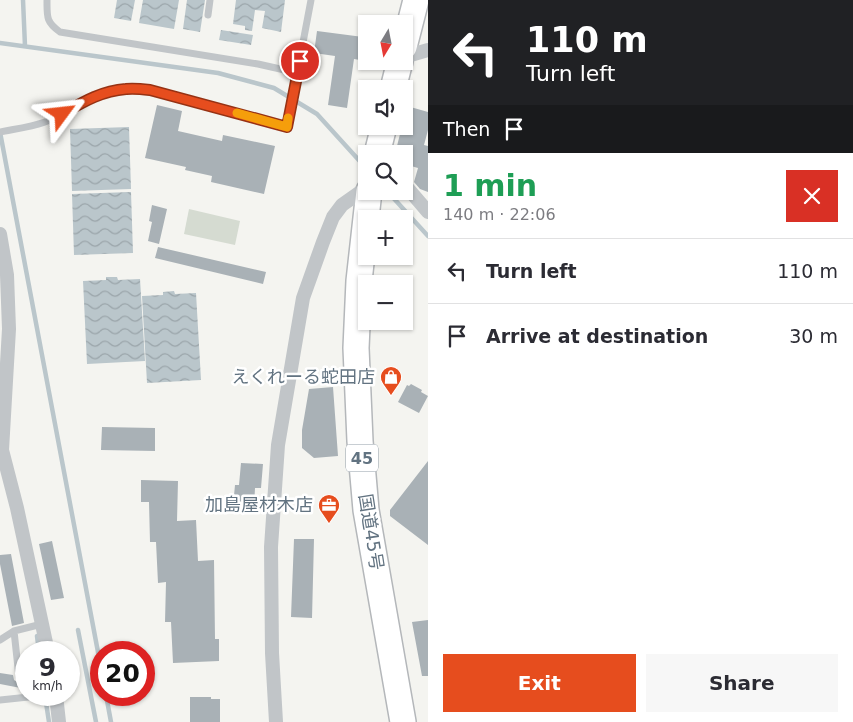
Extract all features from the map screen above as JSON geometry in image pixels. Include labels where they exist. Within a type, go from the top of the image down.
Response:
[{"type":"highway","points":[[412,15],[416,0]]},
{"type":"highway","name":"国道45号","points":[[367,200],[359,281],[356,348],[360,441],[366,510],[403,722]]},
{"type":"street","points":[[413,54],[428,50]]},
{"type":"street","points":[[276,722],[272,653],[270,547],[278,445],[304,298],[333,217],[342,205],[358,194]]},
{"type":"street","points":[[413,194],[428,212]]},
{"type":"street","points":[[0,234],[7,275],[9,329],[2,450],[18,508],[46,641]]},
{"type":"street","points":[[57,706],[59,722]]},
{"type":"lane","points":[[47,0],[47,19],[60,32],[258,64],[298,73]]},
{"type":"lane","points":[[208,16],[210,0]]},
{"type":"lane","points":[[0,132],[45,122],[90,98],[126,89],[150,90],[287,127],[311,0]]},
{"type":"lane","points":[[0,640],[14,631],[42,624]]},
{"type":"lane","points":[[14,631],[15,642]]},
{"type":"lane","points":[[0,700],[15,698]]},
{"type":"shaded area","points":[[189,209],[240,221],[235,245],[184,234]]},
{"type":"water","points":[[117,0],[135,0],[131,21],[114,18]]},
{"type":"water","points":[[143,0],[179,0],[174,29],[139,23]]},
{"type":"water","points":[[187,0],[205,0],[200,32],[183,29]]},
{"type":"water","points":[[236,0],[285,0],[281,32],[262,28],[265,11],[255,10],[252,31],[245,30],[245,26],[233,24]]},
{"type":"water","points":[[221,30],[253,35],[251,45],[219,40]]},
{"type":"water","points":[[129,127],[131,189],[72,191],[70,129]]},
{"type":"water","points":[[131,192],[133,253],[74,255],[72,194]]},
{"type":"water","points":[[106,277],[117,277],[118,280],[140,279],[145,361],[87,364],[83,281],[106,280]]},
{"type":"water","points":[[174,291],[175,294],[196,293],[201,380],[147,383],[142,296],[163,295],[163,292]]},
{"type":"building","points":[[317,31],[358,36],[358,60],[354,59],[347,108],[328,105],[335,56],[314,53]]},
{"type":"building","points":[[157,105],[182,111],[178,131],[222,141],[223,135],[275,146],[264,194],[211,182],[212,176],[185,170],[186,167],[145,158]]},
{"type":"building","points":[[413,108],[428,112],[428,130],[424,145],[428,146],[428,192],[420,189],[414,182],[418,168],[413,167],[413,145],[397,145],[400,135],[413,135]]},
{"type":"building","points":[[152,205],[167,209],[159,244],[148,241],[152,222],[149,221]]},
{"type":"building","points":[[158,247],[266,272],[263,284],[155,258]]},
{"type":"building","points":[[411,384],[428,396],[419,413],[398,402],[407,385]]},
{"type":"building","points":[[333,387],[338,456],[314,458],[302,448],[302,430],[309,389]]},
{"type":"building","points":[[102,427],[155,428],[155,451],[101,450]]},
{"type":"building","points":[[428,461],[428,545],[390,516],[390,510]]},
{"type":"building","points":[[241,463],[263,464],[261,488],[255,488],[254,507],[233,506],[235,485],[239,485]]},
{"type":"building","points":[[141,480],[178,481],[177,521],[196,520],[198,561],[214,560],[215,639],[219,639],[219,661],[173,663],[171,622],[165,622],[166,582],[158,583],[156,542],[150,542],[149,502],[141,502]]},
{"type":"building","points":[[294,539],[314,539],[312,618],[291,617]]},
{"type":"building","points":[[52,541],[64,598],[51,600],[39,544]]},
{"type":"building","points":[[11,554],[24,623],[12,626],[0,564],[0,555]]},
{"type":"building","points":[[428,620],[428,676],[422,676],[412,622]]},
{"type":"building","points":[[0,673],[13,675],[15,687],[0,684]]},
{"type":"building","points":[[190,697],[220,699],[220,722],[190,722]]},
{"type":"waterway","points":[[23,0],[25,46]]},
{"type":"waterway","points":[[0,43],[218,73],[274,88],[317,114],[358,159]]},
{"type":"waterway","points":[[0,132],[96,641]]},
{"type":"waterway","points":[[395,200],[428,236]]},
{"type":"waterway","points":[[78,630],[96,722]]},
{"type":"waterway","points":[[37,636],[38,641]]},
{"type":"waterway","points":[[47,706],[49,722]]},
{"type":"waterway","points":[[108,706],[111,722]]},
{"type":"slow traffic","points":[[237,113],[287,127],[288,118]]},
{"type":"place","name":"えくれーる蛇田店","points":[[391,396]]},
{"type":"place","name":"加島屋材木店","points":[[329,524]]},
{"type":"route","points":[[62,114],[90,98],[108,92],[126,89],[150,90],[287,127],[300,61]]}]
